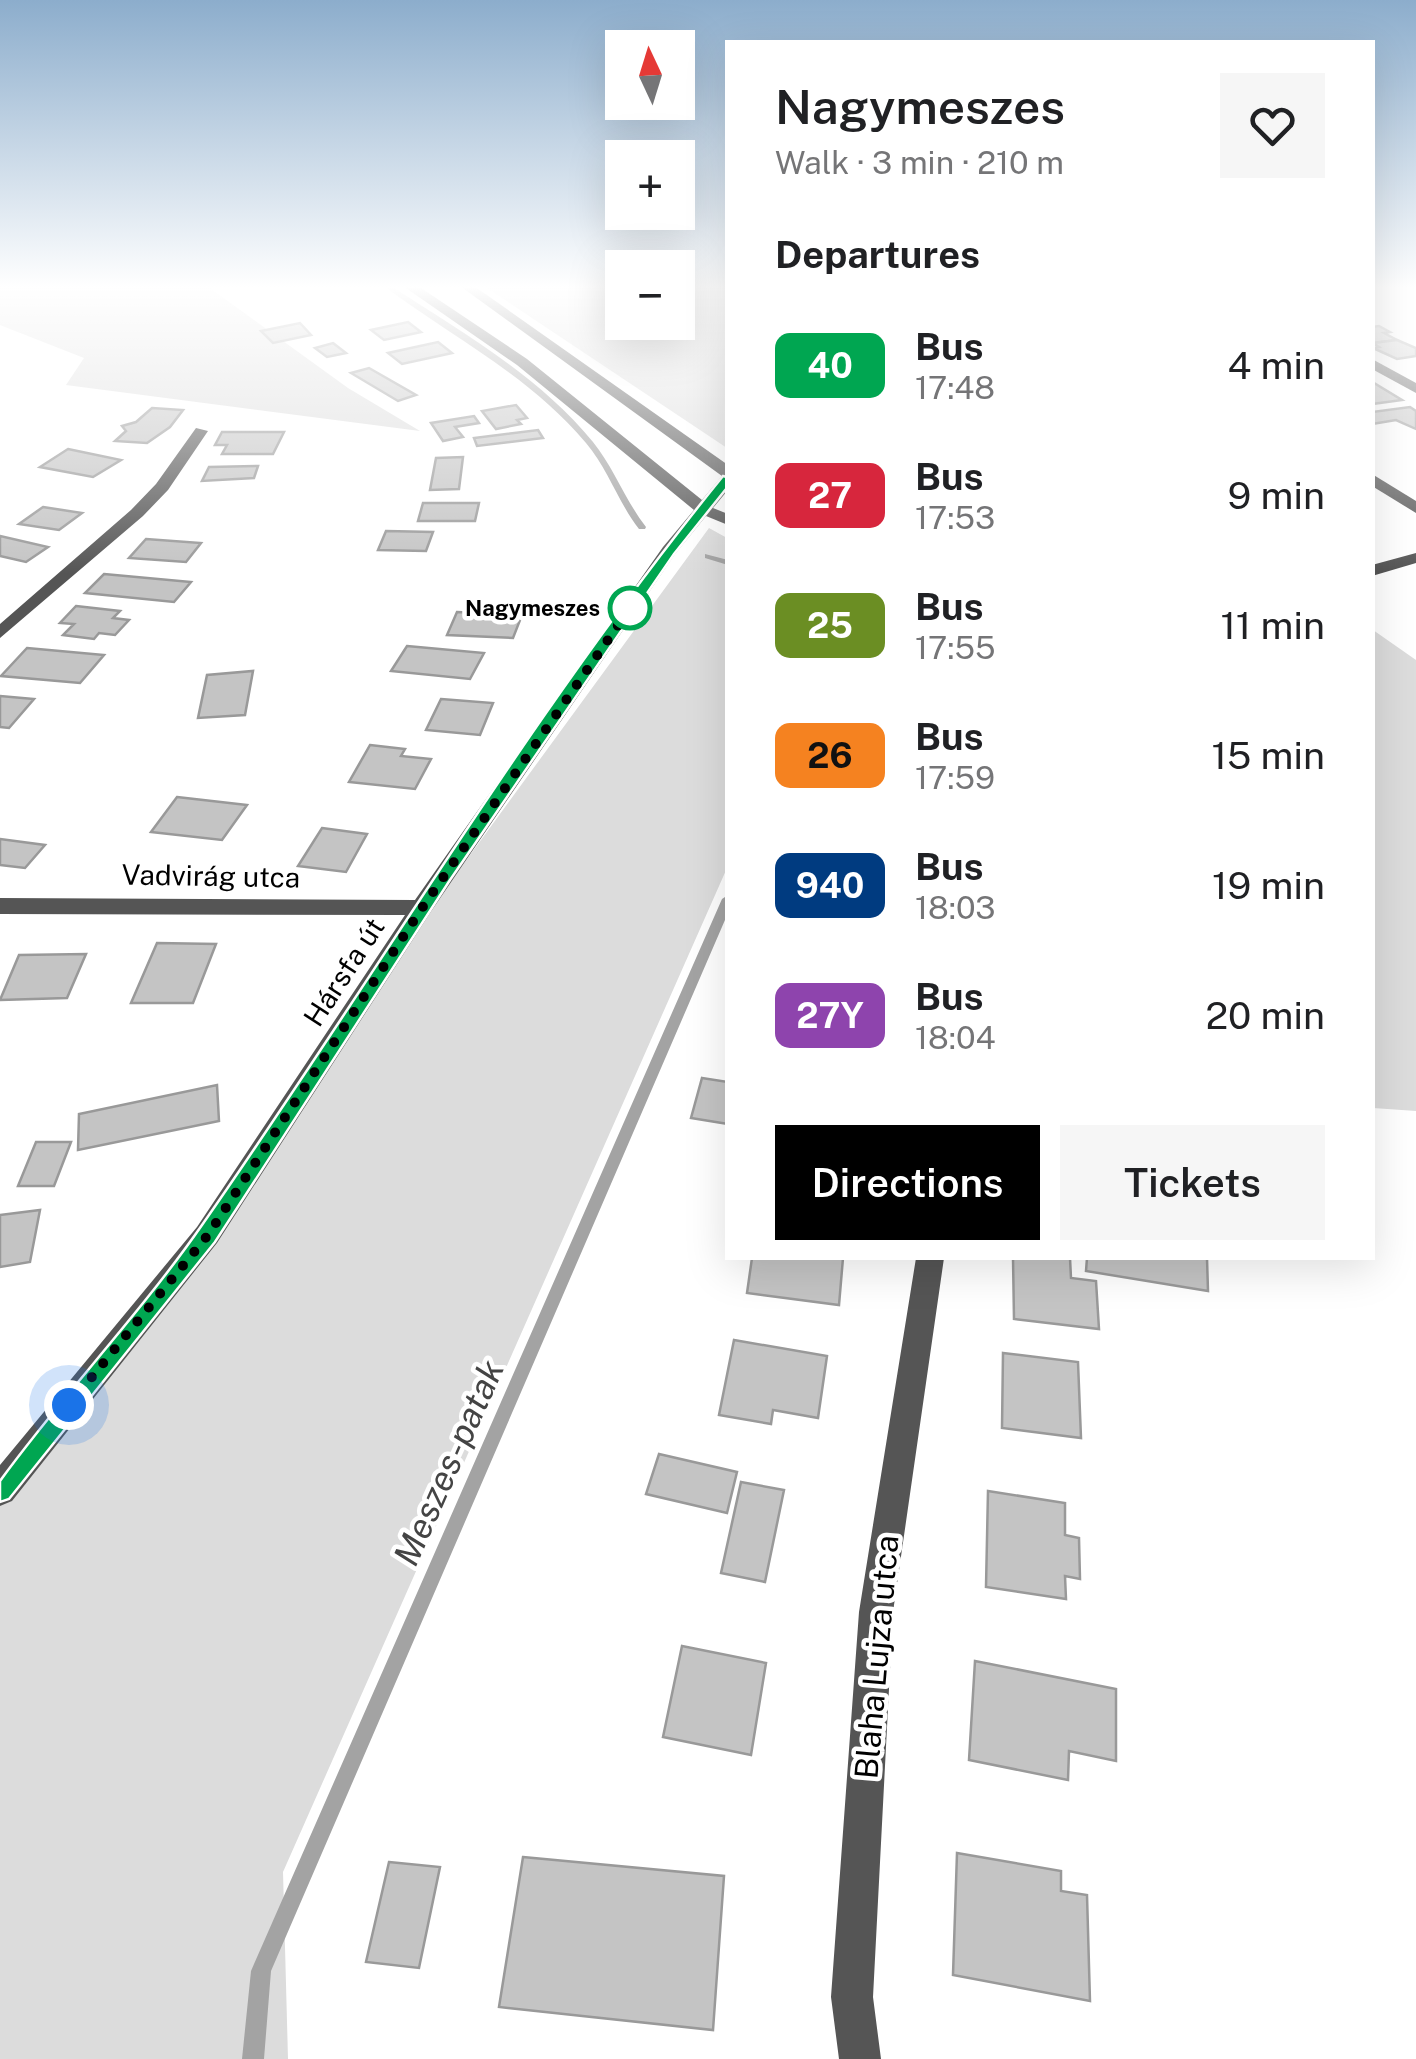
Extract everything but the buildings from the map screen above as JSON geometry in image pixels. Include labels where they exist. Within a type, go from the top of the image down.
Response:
[{"type":"street","points":[[547,382],[702,508],[725,519]]},
{"type":"street","points":[[598,382],[725,474]]},
{"type":"street","points":[[0,633],[162,487],[201,431]]},
{"type":"street","name":"Hársfa út","points":[[0,1490],[208,1235],[422,908],[725,480]]},
{"type":"street","points":[[1375,481],[1416,508]]},
{"type":"street","points":[[1375,570],[1416,558]]},
{"type":"street","name":"Vadvirág utca","points":[[0,906],[422,908]]},
{"type":"street","name":"Blaha Lujza utca","points":[[860,2059],[852,1997],[876,1612],[930,1260]]},
{"type":"shaded area","points":[[340,382],[420,431],[66,385]]},
{"type":"shaded area","points":[[628,382],[725,382],[725,447]]},
{"type":"shaded area","points":[[709,528],[725,537],[725,873],[283,1872],[288,2059],[0,2059],[0,1498]]},
{"type":"shaded area","points":[[1375,631],[1416,660],[1416,1111],[1375,1108]]},
{"type":"waterway","name":"Meszes-patak","points":[[526,382],[597,452],[642,527]]},
{"type":"waterway","name":"Meszes-patak","points":[[708,556],[725,562]]},
{"type":"waterway","name":"Meszes-patak","points":[[253,2059],[261,1971],[725,906]]},
{"type":"bus line","name":"40","points":[[0,1490],[208,1235],[444,876],[669,551],[725,483]]},
{"type":"place","name":"Nagymeszes","points":[[630,608]]},
{"type":"route","points":[[69,1405],[208,1235],[422,908],[630,608]]}]
